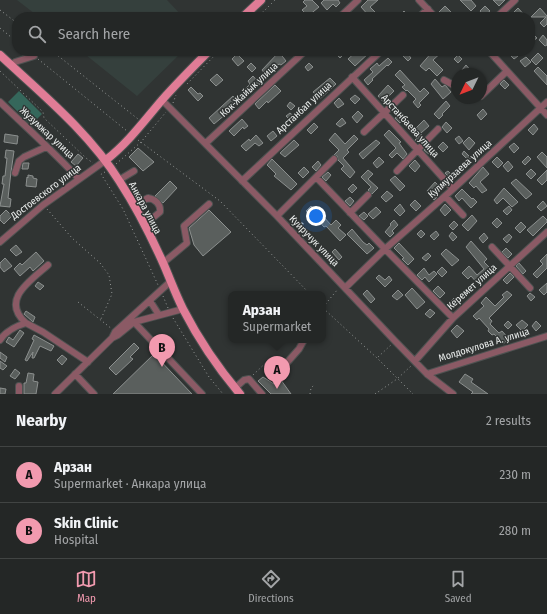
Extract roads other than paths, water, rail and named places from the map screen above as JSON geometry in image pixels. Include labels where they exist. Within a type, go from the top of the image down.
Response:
[{"type":"main road","points":[[248,12],[261,0]]},
{"type":"main road","name":"Анкара улица","points":[[0,56],[12,65],[72,123],[106,160],[133,203],[163,263],[183,309],[207,350],[226,378],[238,391]]},
{"type":"main road","points":[[106,160],[133,136],[162,100],[203,56]]},
{"type":"street","points":[[345,12],[358,0]]},
{"type":"street","points":[[419,0],[431,12]]},
{"type":"street","points":[[502,12],[515,0]]},
{"type":"street","points":[[425,12],[428,9]]},
{"type":"street","points":[[12,65],[15,62],[34,56]]},
{"type":"street","name":"Кок-Жайык улица","points":[[206,143],[300,56]]},
{"type":"street","name":"Арстанбап улица","points":[[242,181],[376,56]]},
{"type":"street","points":[[494,56],[547,115]]},
{"type":"street","points":[[487,90],[507,71]]},
{"type":"street","name":"Арстанбаева улица","points":[[352,78],[453,189]]},
{"type":"street","points":[[444,80],[451,84]]},
{"type":"street","points":[[364,132],[403,95]]},
{"type":"street","name":"Куйручук улица","points":[[162,100],[206,143],[427,374],[452,394]]},
{"type":"street","name":"Жузумжар улица","points":[[0,102],[46,147],[56,154],[79,179]]},
{"type":"street","name":"Кулмурзаева улица","points":[[343,286],[453,189],[547,102]]},
{"type":"street","points":[[397,171],[438,129]]},
{"type":"street","points":[[15,173],[20,161],[24,157],[46,147]]},
{"type":"street","points":[[276,216],[334,159]]},
{"type":"street","name":"Достоевского улица","points":[[0,242],[43,205],[106,160]]},
{"type":"street","points":[[119,180],[134,171]]},
{"type":"street","points":[[316,177],[453,318]]},
{"type":"street","points":[[350,213],[368,195]]},
{"type":"street","points":[[445,196],[463,215]]},
{"type":"street","points":[[133,203],[137,204],[148,198],[153,199],[158,203],[160,212],[144,225]]},
{"type":"street","points":[[163,263],[187,244],[184,226],[209,204]]},
{"type":"street","name":"Керемет улица","points":[[415,361],[453,318],[547,232]]},
{"type":"street","points":[[492,247],[530,288]]},
{"type":"street","points":[[48,265],[21,289],[16,299],[15,310],[19,317],[26,323],[43,332],[88,362]]},
{"type":"street","points":[[112,338],[115,332],[171,281]]},
{"type":"street","points":[[150,301],[159,316]]},
{"type":"street","points":[[55,394],[112,338],[134,322],[183,309]]},
{"type":"street","points":[[134,322],[202,394]]},
{"type":"street","points":[[0,340],[16,326],[26,323]]},
{"type":"street","name":"Молдокулова А. улица","points":[[427,374],[547,336]]},
{"type":"street","points":[[284,366],[302,343]]},
{"type":"street","points":[[75,374],[94,394]]},
{"type":"street","points":[[238,391],[244,380],[249,379],[262,394]]},
{"type":"street","points":[[19,394],[20,386]]},
{"type":"place","name":"Skin Clinic","points":[[162,367]]},
{"type":"place","name":"Арзан","points":[[277,389]]}]
